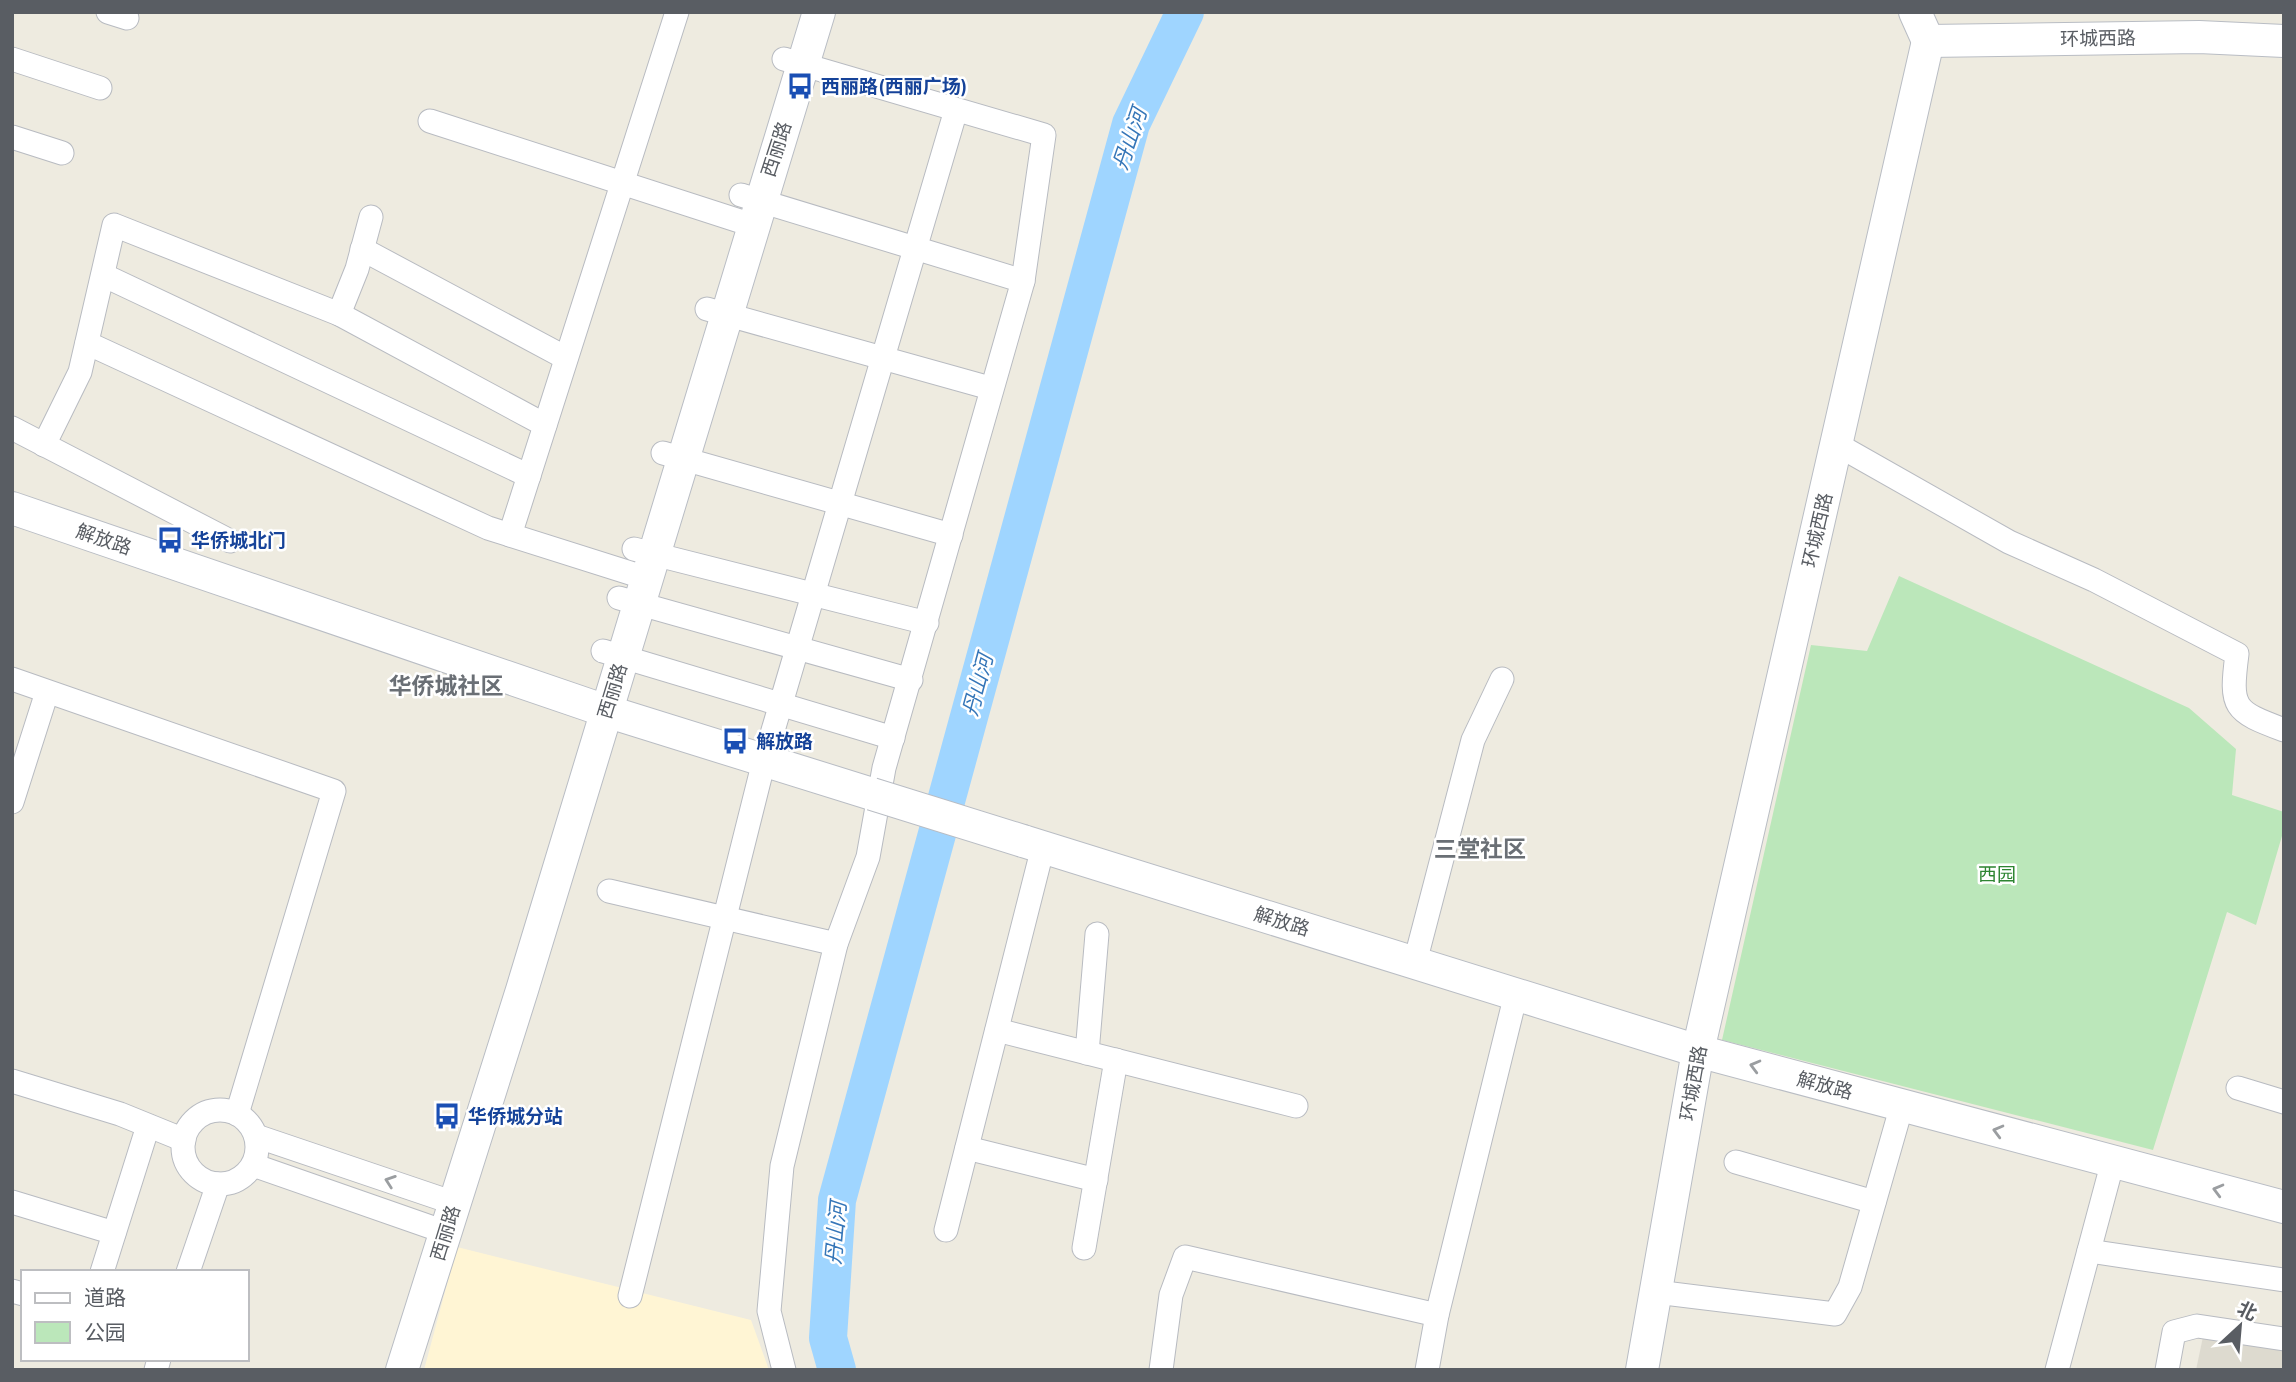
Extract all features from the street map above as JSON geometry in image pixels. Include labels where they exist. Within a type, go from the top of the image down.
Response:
[{"type":"street","points":[[510,535],[677,12]]},
{"type":"street","name":"西丽路","points":[[793,62],[799,12]]},
{"type":"street","name":"西丽路","points":[[402,1370],[441,1215],[747,210],[793,62],[819,12]]},
{"type":"street","points":[[1915,12],[1928,41]]},
{"type":"street","name":"环城西路","points":[[1642,1370],[1698,1051],[1928,41],[2199,37],[2284,41]]},
{"type":"street","points":[[12,59],[100,88]]},
{"type":"street","points":[[784,1370],[769,1311],[782,1166],[836,944],[868,857],[884,768],[927,623],[990,388],[1023,281],[1044,135],[793,62]]},
{"type":"street","points":[[630,1296],[764,761],[956,110]]},
{"type":"street","points":[[430,121],[622,183],[915,248],[1023,281]]},
{"type":"street","points":[[12,137],[62,153]]},
{"type":"street","points":[[339,314],[371,217]]},
{"type":"street","points":[[44,445],[80,372],[114,225],[339,314],[545,425]]},
{"type":"street","points":[[362,249],[566,358]]},
{"type":"street","points":[[103,275],[529,477]]},
{"type":"street","points":[[716,311],[990,388]]},
{"type":"street","points":[[87,343],[488,528],[636,575],[797,648],[911,680]]},
{"type":"street","points":[[12,428],[230,541]]},
{"type":"street","points":[[1836,444],[2009,542],[2094,580],[2237,654],[2232,692],[2247,716],[2284,730]]},
{"type":"street","points":[[672,456],[951,535]]},
{"type":"street","name":"解放路","points":[[12,508],[596,708],[1698,1051],[2284,1207]]},
{"type":"street","points":[[636,575],[813,594],[927,623]]},
{"type":"street","points":[[613,654],[893,738]]},
{"type":"street","points":[[12,679],[334,791],[237,1114]]},
{"type":"street","points":[[1415,962],[1473,740],[1502,679]]},
{"type":"street","points":[[12,802],[47,692]]},
{"type":"street","points":[[946,1230],[996,1030],[1033,844]]},
{"type":"street","points":[[609,891],[836,944]]},
{"type":"street","points":[[1087,1053],[1097,934]]},
{"type":"street","points":[[1427,1370],[1437,1315],[1517,994]]},
{"type":"street","points":[[996,1030],[1296,1106]]},
{"type":"street","points":[[1084,1248],[1116,1060]]},
{"type":"street","points":[[12,1081],[184,1140]]},
{"type":"street","points":[[2238,1088],[2284,1102]]},
{"type":"street","points":[[1656,1292],[1835,1314],[1850,1287],[1902,1105]]},
{"type":"street","points":[[218,1110],[237,1114],[252,1127],[256,1136],[258,1150],[253,1165],[238,1180],[218,1184],[198,1177],[191,1170],[183,1150],[184,1140],[200,1116],[218,1110]]},
{"type":"street","points":[[103,1270],[148,1126]]},
{"type":"street","points":[[256,1136],[441,1215]]},
{"type":"street","points":[[967,1148],[1096,1180]]},
{"type":"street","points":[[2057,1370],[2113,1161]]},
{"type":"street","points":[[1736,1162],[1874,1202]]},
{"type":"street","points":[[253,1165],[441,1215]]},
{"type":"street","points":[[189,1270],[218,1184]]},
{"type":"street","points":[[12,1202],[114,1233]]},
{"type":"street","name":"西丽路","points":[[384,1370],[441,1215]]},
{"type":"street","points":[[2089,1251],[2284,1280]]},
{"type":"street","points":[[1161,1370],[1171,1295],[1185,1256],[1437,1315]]},
{"type":"street","points":[[2167,1370],[2174,1332],[2197,1326],[2284,1339]]},
{"type":"shaded area","points":[[457,1247],[751,1320],[769,1370],[424,1370]]},
{"type":"shaded area","points":[[2204,1332],[2284,1350],[2284,1370],[2196,1370]]},
{"type":"green space","name":"西园","points":[[1899,576],[2189,708],[2236,749],[2232,795],[2284,812],[2284,829],[2256,925],[2227,912],[2153,1150],[1722,1040],[1811,645],[1867,651]]},
{"type":"waterway","name":"丹山河","points":[[837,1370],[828,1338],[837,1200],[1131,124],[1185,12]]},
{"type":"place","name":"西丽路(西丽广场)","points":[[800,86]]},
{"type":"place","name":"华侨城北门","points":[[170,540]]},
{"type":"place","name":"解放路","points":[[735,741]]},
{"type":"place","name":"华侨城分站","points":[[447,1116]]},
{"type":"district","name":"华侨城社区","points":[[446,686]]},
{"type":"district","name":"三堂社区","points":[[1480,849]]}]
